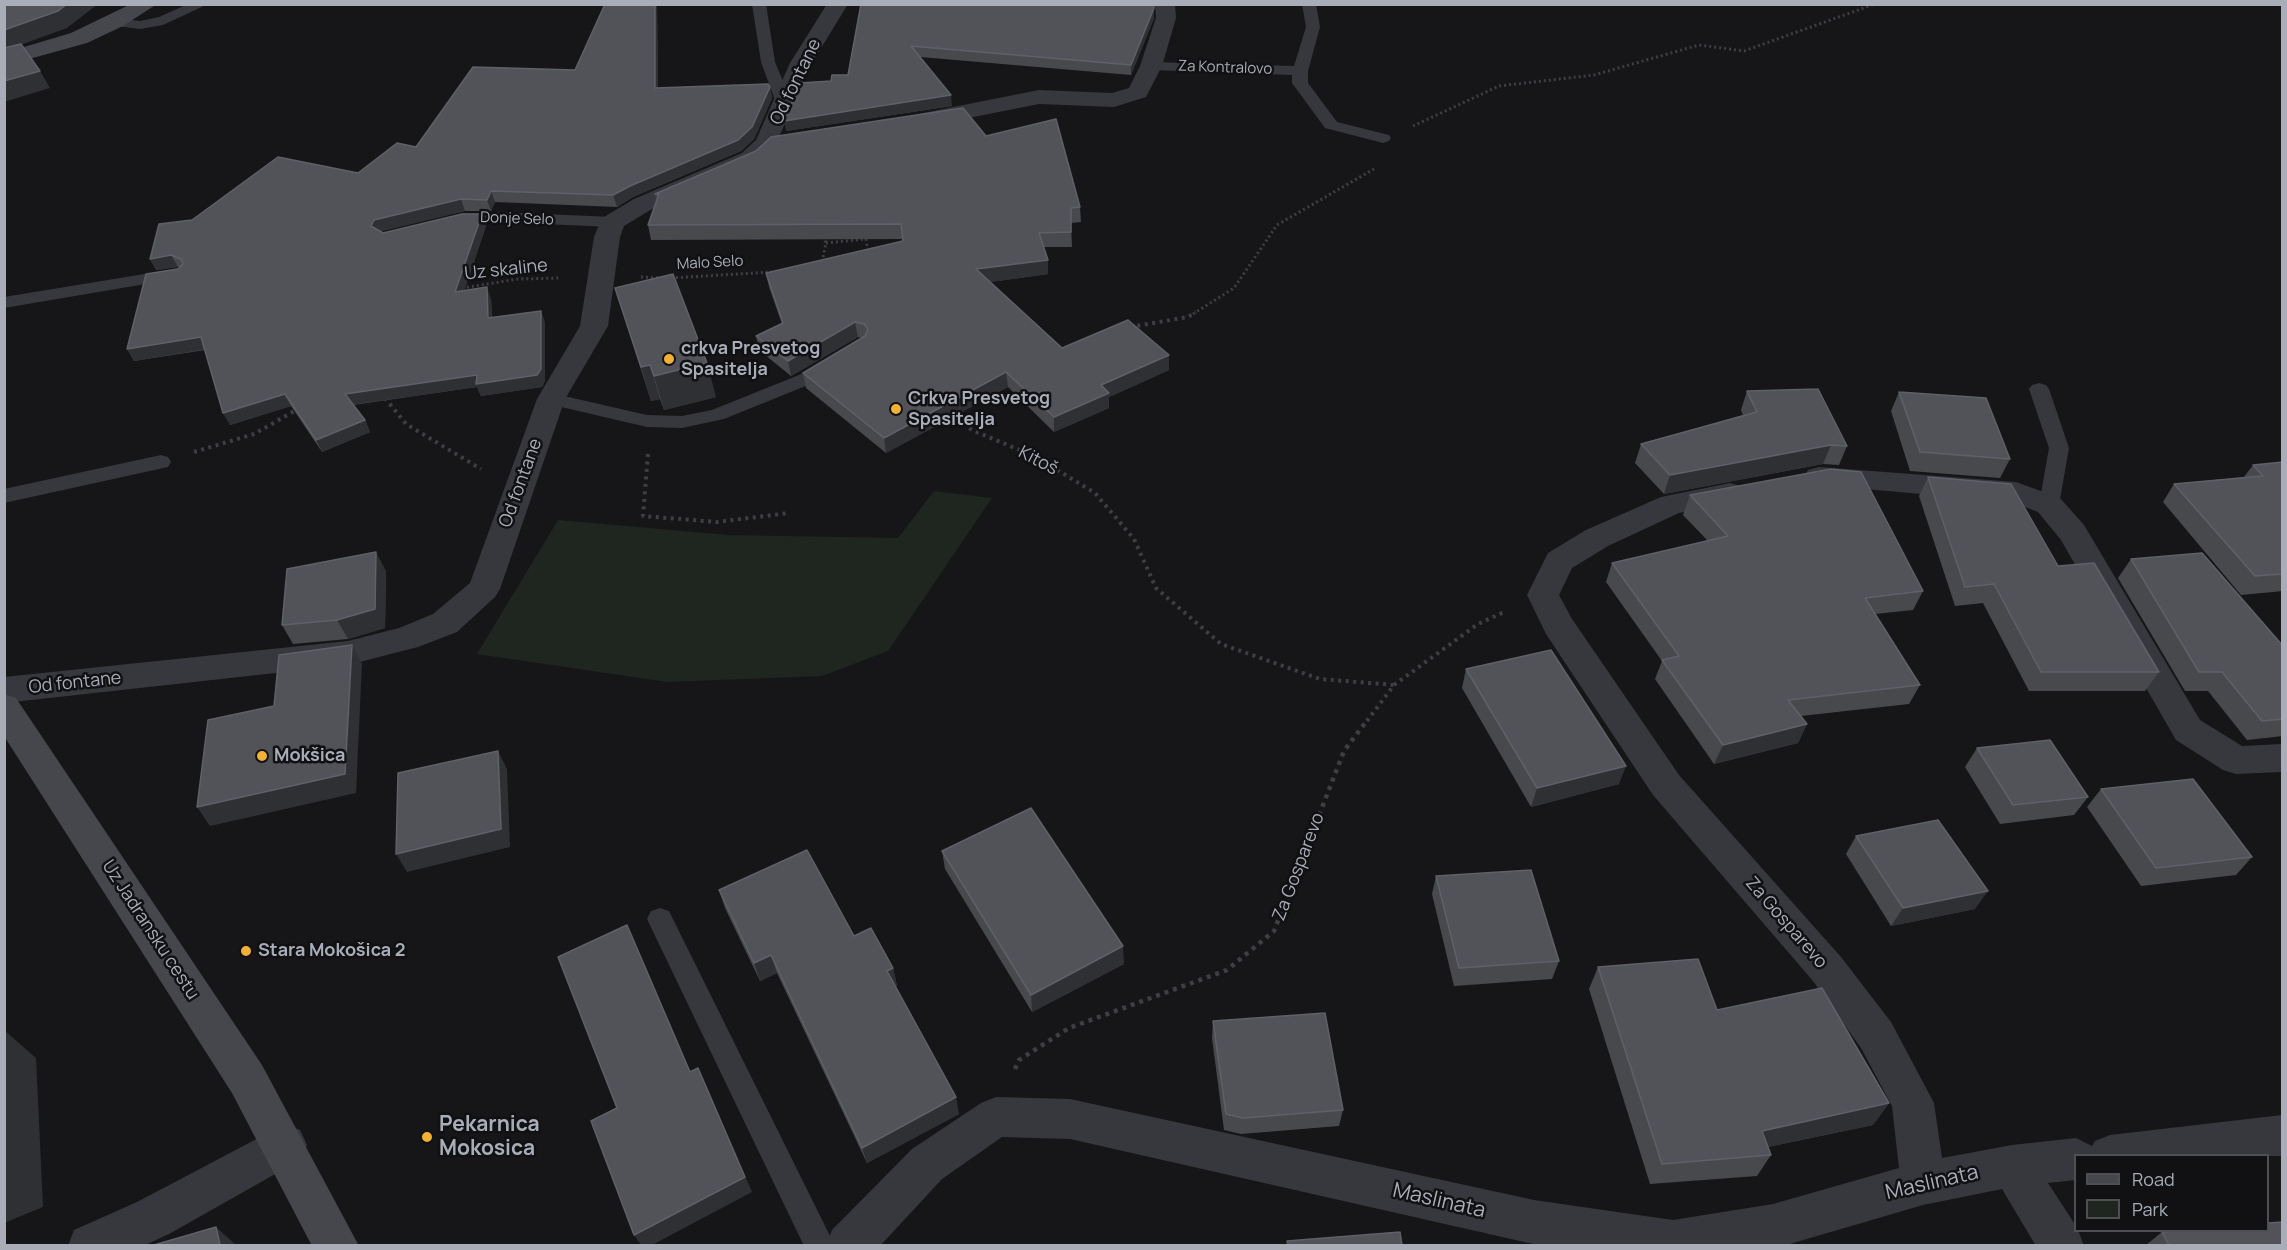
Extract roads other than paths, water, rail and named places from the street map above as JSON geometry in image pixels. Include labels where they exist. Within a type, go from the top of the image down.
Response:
[{"type":"main road","points":[[4,60],[79,38],[116,22],[147,4]]},
{"type":"main road","name":"Uz Jadransku cestu","points":[[6,709],[247,1079],[285,1145],[337,1245]]},
{"type":"street","name":"Od fontane","points":[[6,709],[348,653],[406,639],[445,623],[483,590],[551,399],[594,326],[607,237],[613,222],[643,204],[750,158],[777,142],[784,103],[801,63],[838,4]]},
{"type":"street","name":"Za Kontralovo","points":[[905,123],[1039,97],[1114,100],[1138,92],[1151,66],[1166,18],[1165,4]]},
{"type":"street","name":"Za Gosparevo","points":[[1923,1183],[1913,1103],[1876,1035],[1827,969],[1666,785],[1558,625],[1543,595],[1559,561],[1597,538],[1672,504],[1823,476],[2016,492],[2049,505]]},
{"type":"street","points":[[2049,505],[2073,533],[2188,730],[2236,760],[2283,758]]},
{"type":"street","name":"Maslinata","points":[[848,1245],[927,1164],[996,1117],[1070,1119],[1534,1222],[1673,1243],[1773,1226],[1923,1183],[2012,1166],[2074,1159]]},
{"type":"street","points":[[2120,1154],[2283,1137]]},
{"type":"street","points":[[90,1245],[153,1218],[285,1145]]},
{"type":"street","points":[[2012,1166],[2062,1245]]},
{"type":"lane","points":[[116,22],[140,25],[163,21],[201,4]]},
{"type":"lane","points":[[759,4],[768,63],[784,103]]},
{"type":"lane","points":[[1309,4],[1313,27],[1300,70],[1300,83],[1331,124],[1383,138]]},
{"type":"lane","name":"Za Kontralovo","points":[[1151,66],[1300,70]]},
{"type":"lane","name":"Donje Selo","points":[[432,226],[466,218],[496,217],[613,222]]},
{"type":"lane","points":[[4,303],[178,274]]},
{"type":"lane","points":[[551,399],[647,421],[682,422],[717,415],[806,379],[841,356]]},
{"type":"lane","points":[[2038,389],[2059,448],[2049,505]]},
{"type":"lane","points":[[4,496],[161,462]]},
{"type":"lane","points":[[660,919],[820,1245]]},
{"type":"place","name":"crkva Presvetog Spasitelja","points":[[669,359]]},
{"type":"place","name":"Crkva Presvetog Spasitelja","points":[[896,409]]},
{"type":"place","name":"Mokšica","points":[[262,756]]},
{"type":"place","name":"Stara Mokošica 2","points":[[246,951]]},
{"type":"place","name":"Pekarnica Mokosica","points":[[427,1137]]}]
